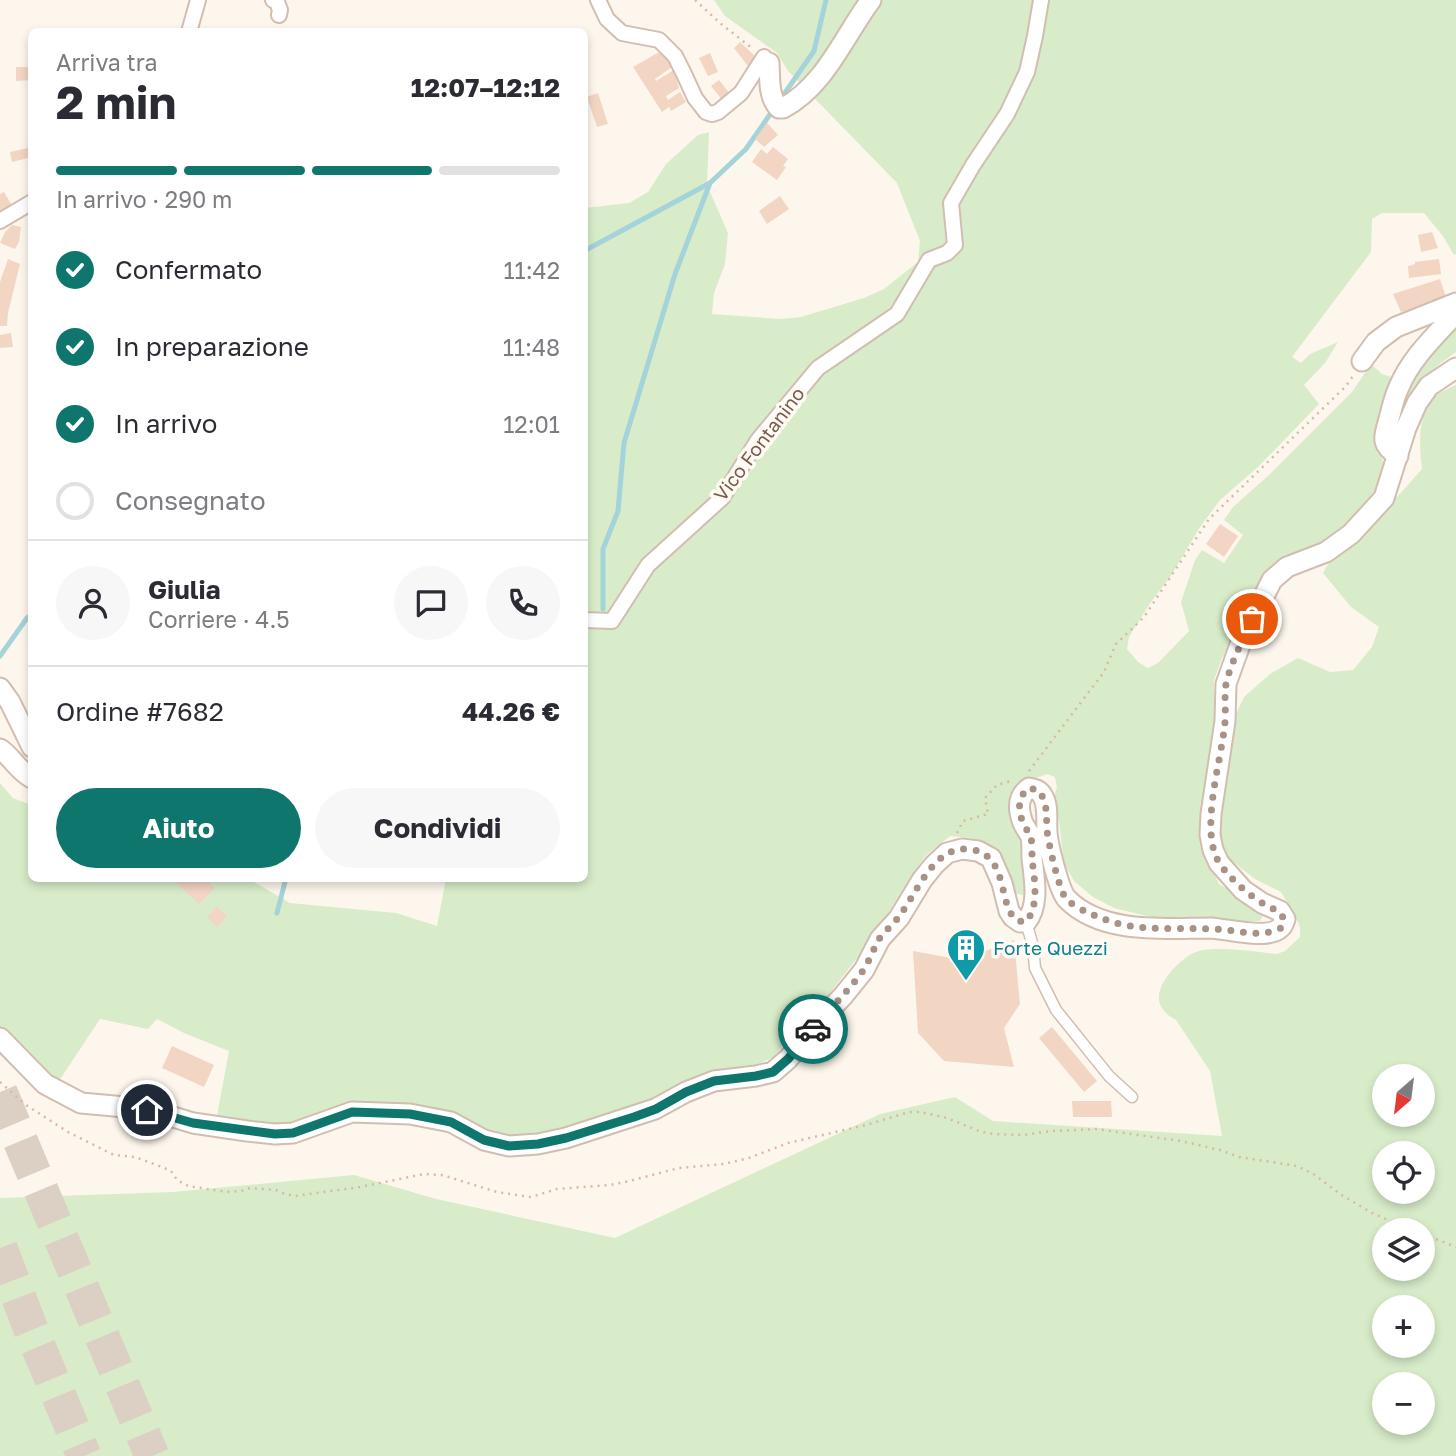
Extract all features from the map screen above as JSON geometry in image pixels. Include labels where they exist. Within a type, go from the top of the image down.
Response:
[{"type":"street","points":[[190,28],[198,0]]},
{"type":"street","points":[[273,0],[277,2],[279,15]]},
{"type":"street","points":[[598,0],[607,19],[622,33],[659,40],[675,56],[695,98],[706,112],[718,112],[741,93],[767,60]]},
{"type":"street","points":[[767,60],[776,103],[787,106],[816,80],[832,61],[871,0]]},
{"type":"street","name":"Vico Fontanino","points":[[588,620],[612,621],[648,565],[722,498],[758,440],[818,368],[897,313],[929,260],[947,253],[955,245],[951,203],[1007,114],[1027,72],[1041,0]]},
{"type":"street","points":[[0,221],[28,204]]},
{"type":"street","points":[[1362,361],[1376,342],[1396,327],[1456,303]]},
{"type":"street","points":[[1398,456],[1388,450],[1385,443],[1385,433],[1398,388],[1415,359],[1456,313]]},
{"type":"street","points":[[0,1038],[46,1084],[81,1103],[147,1110],[193,1123],[275,1134],[293,1133],[352,1112],[410,1114],[451,1122],[484,1140],[509,1146],[566,1138],[656,1109],[686,1092],[714,1081],[773,1072],[793,1053],[864,970],[880,939],[899,918],[922,880],[947,853],[962,849],[978,851],[991,858],[1002,883],[1009,911],[1020,922],[1026,922],[1031,916],[1035,887],[1031,835],[1023,824],[1019,807],[1020,797],[1029,788],[1038,790],[1043,796],[1049,845],[1060,887],[1065,897],[1079,908],[1099,918],[1147,929],[1210,928],[1253,934],[1281,928],[1284,919],[1280,911],[1243,890],[1219,863],[1211,843],[1211,814],[1225,721],[1226,684],[1241,642],[1272,580],[1287,567],[1326,552],[1351,534],[1384,498],[1406,428],[1417,403],[1429,386],[1456,368]]},
{"type":"street","points":[[0,688],[28,739]]},
{"type":"street","points":[[0,749],[28,777]]},
{"type":"lane","points":[[1026,922],[1033,946],[1035,968],[1056,1010],[1109,1076],[1132,1097]]},
{"type":"path","points":[[695,0],[767,60]]},
{"type":"path","points":[[1025,777],[1104,671],[1116,643],[1144,617],[1209,519],[1346,386],[1362,361]]},
{"type":"path","points":[[947,853],[963,821],[988,814],[985,797],[997,785],[1016,779]]},
{"type":"path","points":[[0,1082],[26,1105],[94,1146],[114,1155],[135,1157],[162,1167],[188,1186],[227,1192],[250,1188],[276,1190],[295,1196],[424,1174],[442,1175],[497,1192],[531,1197],[557,1189],[610,1185],[679,1168],[724,1164],[788,1143],[909,1112],[920,1112],[947,1118],[979,1131],[1023,1135],[1105,1130],[1181,1141],[1239,1157],[1297,1166],[1383,1218]]},
{"type":"path","points":[[1435,1239],[1456,1247]]},
{"type":"green space","points":[[714,0],[1456,0],[1456,254],[1454,255],[1424,213],[1382,213],[1372,219],[1371,252],[1292,357],[1301,363],[1310,354],[1338,342],[1325,363],[1304,385],[1319,404],[1259,466],[1220,500],[1129,637],[1127,649],[1138,662],[1148,668],[1158,663],[1189,631],[1181,602],[1195,560],[1202,550],[1224,563],[1243,535],[1224,520],[1233,507],[1352,392],[1371,364],[1382,374],[1394,378],[1379,449],[1387,475],[1372,500],[1346,526],[1324,542],[1276,566],[1222,658],[1214,680],[1214,726],[1204,798],[1209,863],[1219,884],[1265,912],[1260,921],[1193,922],[1151,917],[1114,908],[1093,897],[1074,881],[1064,864],[1054,797],[1057,787],[1055,777],[1047,774],[1020,784],[1009,802],[1027,862],[1025,896],[1015,893],[1010,873],[998,856],[981,842],[972,838],[950,836],[925,856],[870,941],[830,993],[792,1033],[774,1057],[750,1067],[705,1076],[635,1110],[538,1137],[507,1139],[437,1111],[276,1127],[216,1121],[229,1051],[157,1019],[148,1029],[100,1019],[57,1084],[0,1028],[0,783],[13,798],[28,804],[28,882],[254,882],[290,903],[396,913],[437,926],[445,882],[588,882],[588,208],[629,203],[648,192],[666,164],[698,135],[709,132],[707,185],[728,233],[725,264],[714,293],[712,314],[780,319],[801,317],[864,298],[884,289],[918,262],[920,241],[897,183],[788,71],[777,53],[725,16]]},
{"type":"green space","points":[[1456,324],[1456,352],[1425,377],[1405,405],[1399,422],[1391,426],[1419,363]]},
{"type":"green space","points":[[1456,385],[1456,1456],[0,1456],[0,1198],[173,1192],[354,1175],[436,1199],[615,1238],[880,1114],[955,1097],[993,1121],[1222,1136],[1210,1071],[1176,1020],[1162,1008],[1159,1001],[1161,987],[1176,966],[1196,952],[1227,949],[1277,954],[1285,951],[1300,937],[1300,927],[1281,892],[1255,879],[1229,859],[1220,840],[1220,809],[1235,716],[1244,697],[1270,674],[1298,658],[1330,672],[1353,670],[1372,647],[1379,627],[1351,607],[1323,573],[1328,564],[1344,552],[1369,520],[1399,495],[1422,469],[1422,420],[1425,410],[1436,395]]},
{"type":"building","points":[[740,42],[758,59],[751,70],[734,48]]},
{"type":"building","points":[[661,51],[672,67],[655,79],[656,81],[674,70],[679,88],[666,96],[668,100],[680,92],[686,102],[671,111],[669,107],[662,112],[633,67]]},
{"type":"building","points":[[710,53],[718,72],[708,76],[699,58]]},
{"type":"building","points":[[16,67],[28,67],[28,80],[16,81]]},
{"type":"building","points":[[719,80],[731,95],[723,101],[711,86]]},
{"type":"building","points":[[598,93],[608,124],[597,127],[588,97]]},
{"type":"building","points":[[767,123],[778,135],[764,147],[755,139]]},
{"type":"building","points":[[773,147],[788,159],[777,180],[752,162],[761,149],[767,154]]},
{"type":"building","points":[[28,148],[28,158],[12,162],[10,152]]},
{"type":"building","points":[[4,192],[13,207],[0,215],[0,194]]},
{"type":"building","points":[[780,196],[789,209],[767,224],[759,211]]},
{"type":"building","points":[[12,225],[21,227],[15,249],[0,243]]},
{"type":"building","points":[[1432,232],[1438,248],[1421,252],[1418,235]]},
{"type":"building","points":[[8,259],[20,264],[7,326],[0,326],[0,282]]},
{"type":"building","points":[[1439,259],[1441,274],[1409,278],[1408,266],[1415,262]]},
{"type":"building","points":[[1440,279],[1447,300],[1401,312],[1393,294]]},
{"type":"building","points":[[11,333],[13,347],[0,348],[0,335]]},
{"type":"building","points":[[1220,524],[1238,536],[1224,557],[1206,544]]},
{"type":"building","points":[[175,882],[209,882],[215,888],[199,904]]},
{"type":"building","points":[[217,907],[227,916],[217,927],[207,917]]},
{"type":"building","name":"Forte Quezzi","points":[[1014,940],[1020,1004],[1004,1028],[1014,1067],[944,1061],[918,1033],[913,951],[962,960]]},
{"type":"building","points":[[1052,1027],[1097,1081],[1084,1092],[1039,1038]]},
{"type":"building","points":[[172,1046],[214,1065],[204,1087],[162,1068]]},
{"type":"building","points":[[1072,1101],[1111,1101],[1112,1117],[1073,1117]]},
{"type":"waterway","points":[[603,609],[603,549],[618,511],[624,443],[675,274],[710,183],[746,149],[814,51],[826,0]]},
{"type":"waterway","points":[[588,249],[710,183]]},
{"type":"waterway","points":[[0,656],[28,617]]},
{"type":"waterway","points":[[277,913],[285,882]]},
{"type":"tunnel","points":[[0,1092],[152,1456]]},
{"type":"tunnel","points":[[0,1248],[84,1456]]},
{"type":"way so far","points":[[813,1029],[864,970],[880,939],[899,918],[922,880],[947,853],[962,849],[978,851],[991,858],[1002,883],[1009,911],[1020,922],[1026,922],[1031,916],[1035,887],[1031,835],[1023,824],[1019,807],[1020,797],[1029,788],[1038,790],[1043,796],[1049,845],[1060,887],[1065,897],[1079,908],[1099,918],[1147,929],[1210,928],[1253,934],[1281,928],[1284,919],[1280,911],[1243,890],[1219,863],[1210,835],[1225,721],[1226,684],[1252,619]]},
{"type":"place","name":"Forte Quezzi","points":[[966,982]]},
{"type":"route","points":[[147,1110],[193,1123],[275,1134],[293,1133],[352,1112],[410,1114],[451,1122],[484,1140],[509,1146],[538,1144],[634,1117],[714,1081],[773,1072],[788,1059],[813,1029]]}]
